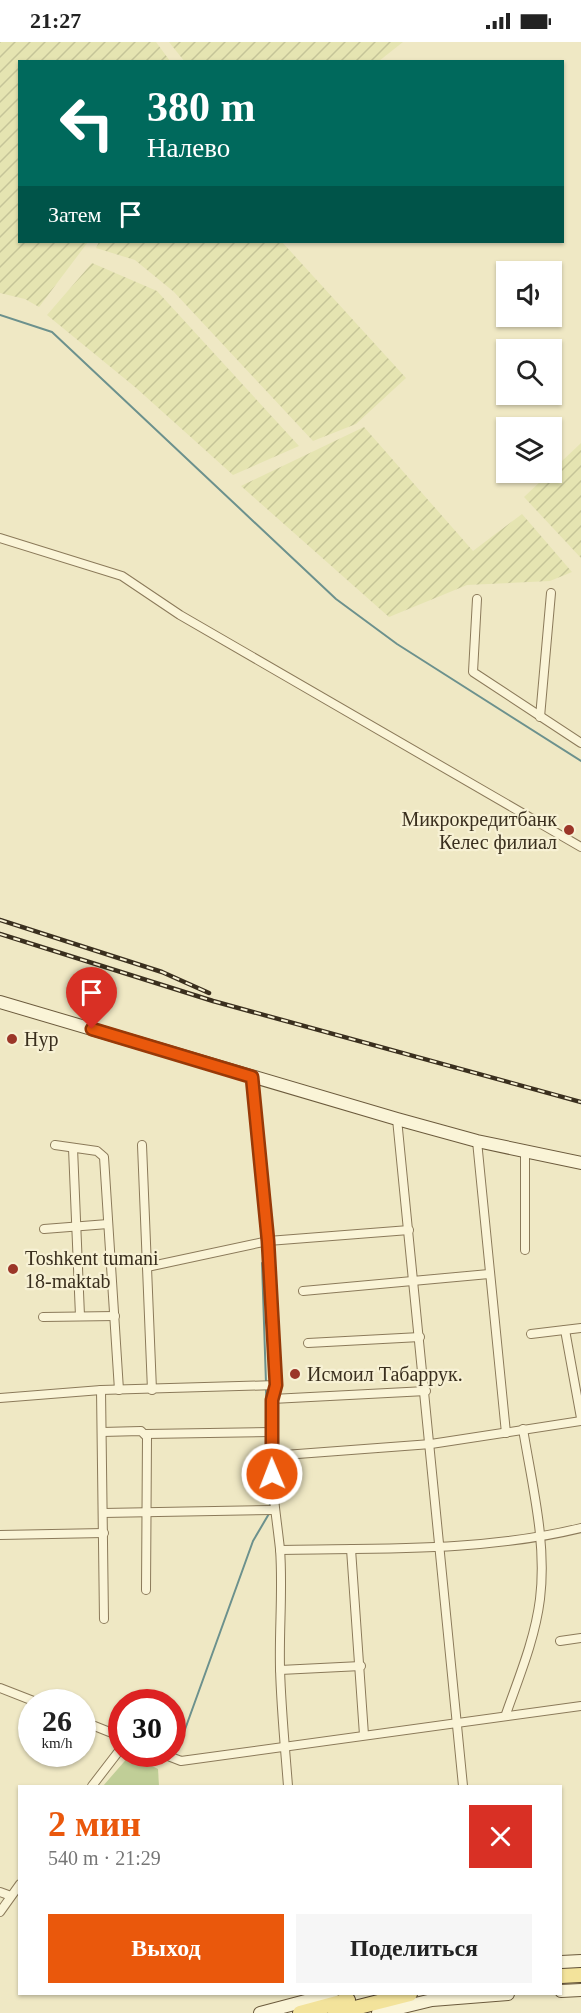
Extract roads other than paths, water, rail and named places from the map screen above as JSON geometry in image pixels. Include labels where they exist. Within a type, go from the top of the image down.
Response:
[{"type":"main road","points":[[562,1971],[581,1970]]},
{"type":"main road","points":[[562,1977],[581,1975]]},
{"type":"main road","points":[[321,2007],[337,1995]]},
{"type":"main road","points":[[335,2013],[406,1995]]},
{"type":"main road","points":[[399,2007],[416,1995]]},
{"type":"main road","points":[[302,2003],[321,2007],[373,2003]]},
{"type":"street","points":[[0,538],[122,576],[180,615],[581,847]]},
{"type":"street","points":[[540,717],[551,593]]},
{"type":"street","points":[[477,599],[473,672],[581,743]]},
{"type":"street","points":[[0,1002],[397,1119],[477,1141],[581,1163]]},
{"type":"street","points":[[252,1077],[268,1241],[276,1385],[272,1400],[271,1456],[274,1510],[280,1550],[280,1670],[288,1785]]},
{"type":"street","points":[[397,1119],[426,1390],[463,1785]]},
{"type":"street","points":[[477,1141],[506,1432]]},
{"type":"street","points":[[55,1145],[97,1151],[104,1157],[119,1390]]},
{"type":"street","points":[[142,1145],[152,1390]]},
{"type":"street","points":[[73,1148],[80,1316]]},
{"type":"street","points":[[525,1150],[525,1250]]},
{"type":"street","points":[[44,1229],[108,1224]]},
{"type":"street","points":[[147,1267],[268,1241],[409,1230]]},
{"type":"street","points":[[303,1291],[489,1274]]},
{"type":"street","points":[[42,1317],[114,1316]]},
{"type":"street","points":[[531,1334],[581,1328]]},
{"type":"street","points":[[271,1456],[431,1444],[581,1420],[565,1330]]},
{"type":"street","points":[[308,1342],[420,1337]]},
{"type":"street","points":[[0,1398],[101,1390],[276,1385]]},
{"type":"street","points":[[101,1390],[104,1618]]},
{"type":"street","points":[[272,1400],[426,1390]]},
{"type":"street","points":[[506,1714],[529,1649],[540,1599],[541,1538],[523,1429]]},
{"type":"street","points":[[102,1432],[141,1431],[146,1434],[272,1431]]},
{"type":"street","points":[[146,1434],[146,1590]]},
{"type":"street","points":[[104,1513],[274,1510]]},
{"type":"street","points":[[280,1550],[441,1546],[541,1538],[581,1528]]},
{"type":"street","points":[[0,1535],[104,1533]]},
{"type":"street","points":[[351,1548],[364,1735]]},
{"type":"street","points":[[560,1641],[581,1638]]},
{"type":"street","points":[[280,1670],[361,1666]]},
{"type":"street","points":[[0,1688],[18,1695]]},
{"type":"street","points":[[186,1760],[506,1714],[581,1706]]},
{"type":"street","points":[[93,1785],[108,1765]]},
{"type":"street","points":[[0,1912],[18,1887]]},
{"type":"street","points":[[0,1892],[11,1896]]},
{"type":"street","points":[[562,1962],[581,1961]]},
{"type":"street","points":[[562,1991],[581,1990]]},
{"type":"street","points":[[261,2013],[329,1995]]},
{"type":"street","points":[[373,2003],[399,2007],[432,2000],[495,1995]]},
{"type":"waterway","points":[[0,315],[52,332],[336,599],[397,644],[581,761]]},
{"type":"waterway","points":[[262,1263],[266,1383]]},
{"type":"waterway","points":[[266,1389],[267,1419]]},
{"type":"waterway","points":[[269,1494],[270,1506]]},
{"type":"waterway","points":[[186,1727],[253,1541],[270,1512]]},
{"type":"railway","points":[[0,920],[162,972],[209,993]]},
{"type":"railway","points":[[0,934],[213,1001],[581,1102]]},
{"type":"place","name":"Микрокредитбанк Келес филиал","points":[[569,830]]},
{"type":"place","name":"Нур","points":[[12,1039]]},
{"type":"place","name":"Toshkent tumani 18-maktab","points":[[13,1269]]},
{"type":"place","name":"Исмоил Табаррук.","points":[[295,1374]]}]
